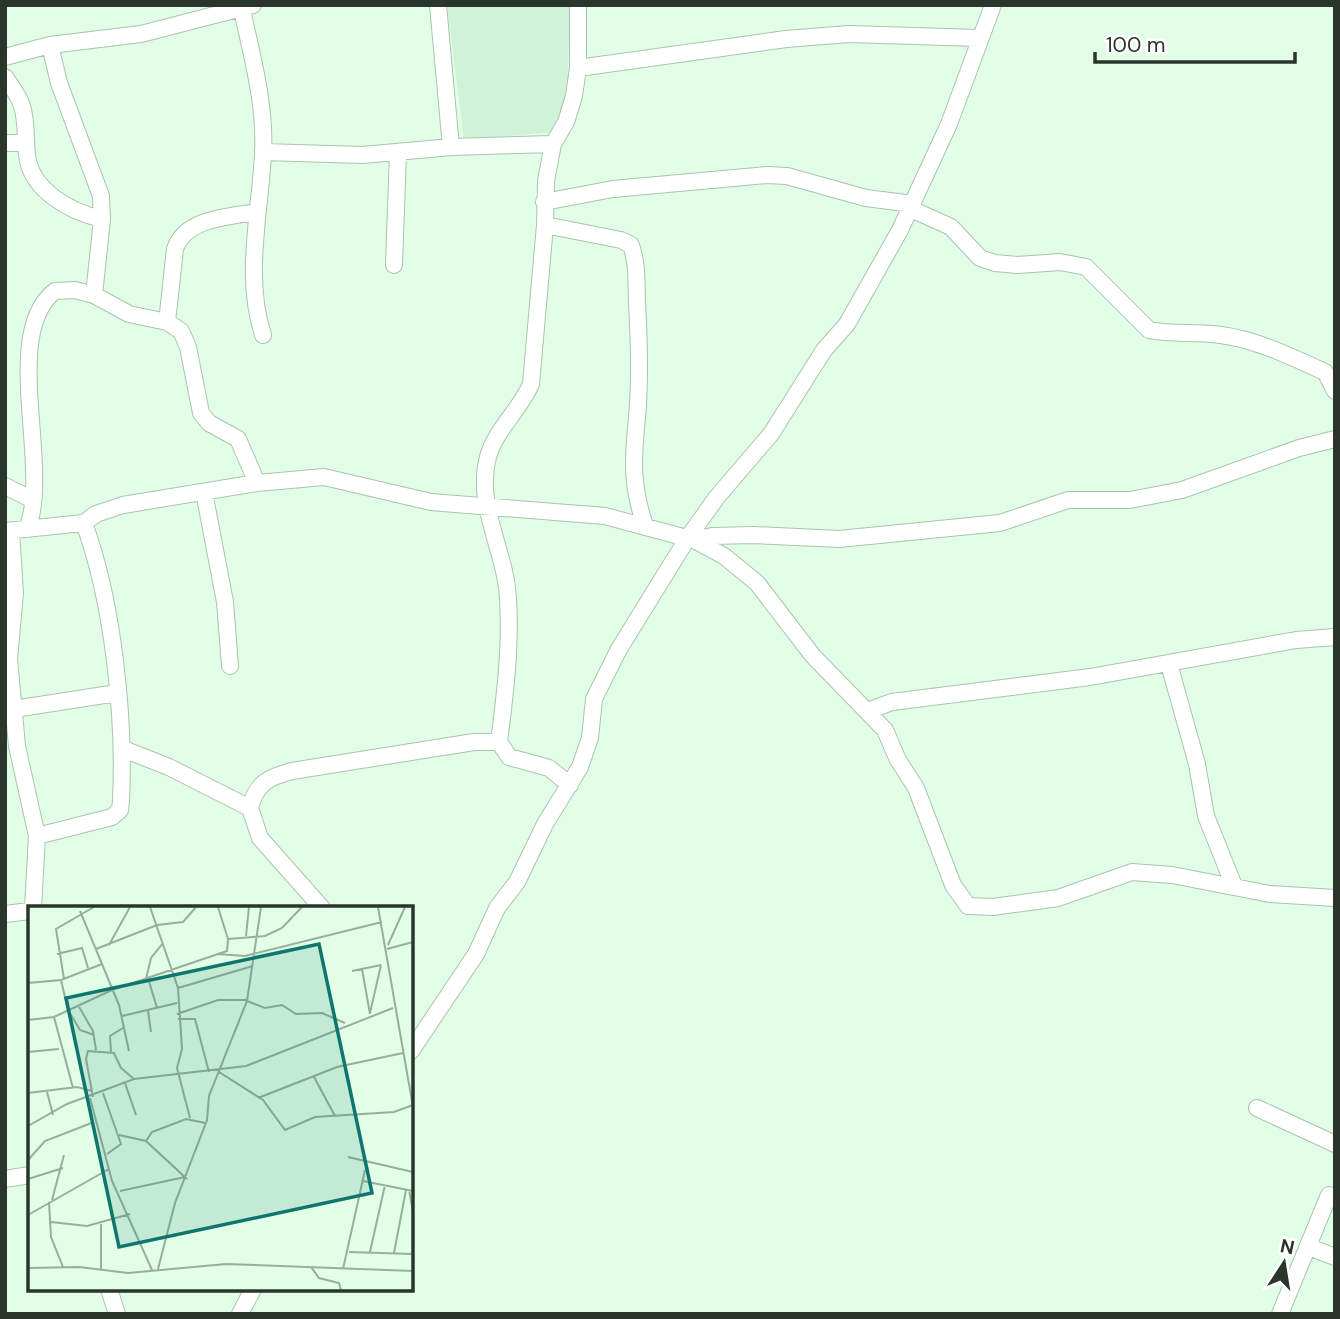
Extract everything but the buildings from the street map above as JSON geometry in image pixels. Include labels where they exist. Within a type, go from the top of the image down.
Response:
[{"type":"street","points":[[438,5],[452,147]]},
{"type":"street","points":[[570,785],[549,768],[509,757],[499,742],[508,667],[508,597],[487,505],[488,456],[494,442],[523,402],[530,384],[545,225],[544,202],[554,144],[566,122],[578,68],[578,5]]},
{"type":"street","points":[[413,1044],[476,954],[497,908],[517,882],[545,824],[570,785],[586,752],[592,709],[599,686],[724,489],[771,434],[824,350],[847,324],[912,207],[948,124],[993,5]]},
{"type":"street","points":[[5,57],[50,45],[141,34],[245,6],[259,93],[263,152],[256,212],[256,314],[262,335]]},
{"type":"street","points":[[578,68],[689,51],[823,36],[979,38]]},
{"type":"street","points":[[50,45],[59,83],[96,179],[102,219],[94,295]]},
{"type":"street","points":[[5,77],[21,103],[27,125],[26,143],[31,169],[43,187],[64,205],[102,219]]},
{"type":"street","points":[[5,143],[26,143]]},
{"type":"street","points":[[263,152],[363,155],[452,147],[554,144]]},
{"type":"street","points":[[394,265],[398,152]]},
{"type":"street","points":[[544,202],[613,189],[767,175],[787,176],[866,198],[912,207],[951,227],[980,258],[1017,265],[1060,262],[1086,267],[1149,330],[1219,334],[1278,350],[1297,362],[1325,372],[1335,391]]},
{"type":"street","points":[[167,322],[175,248],[180,238],[186,231],[205,222],[256,212]]},
{"type":"street","points":[[545,225],[621,240],[631,245],[638,265],[638,406],[632,455],[637,502],[645,526]]},
{"type":"street","points":[[14,530],[32,516],[32,405],[28,382],[32,331],[38,312],[55,291],[75,290],[94,295],[129,314],[167,322],[186,337],[201,413],[209,423],[238,439],[257,483]]},
{"type":"street","points":[[691,540],[712,536],[754,535],[839,538],[1000,523],[1068,500],[1149,498],[1299,448],[1335,439]]},
{"type":"street","points":[[14,530],[84,523],[96,514],[123,505],[257,483],[340,478],[431,502],[605,516],[645,526],[691,540],[724,556],[757,583],[813,656],[885,730],[898,760],[916,788],[953,885],[968,906],[993,907],[1058,898],[1132,872],[1234,886],[1270,894],[1335,898]]},
{"type":"street","points":[[5,486],[33,500]]},
{"type":"street","points":[[204,492],[225,602],[230,666]]},
{"type":"street","points":[[37,836],[116,815],[121,801],[123,749],[117,693],[102,584],[84,523]]},
{"type":"street","points":[[14,530],[15,593],[7,659],[17,746],[37,836],[32,906]]},
{"type":"street","points":[[861,705],[1169,664],[1296,640],[1335,637]]},
{"type":"street","points":[[1169,664],[1197,764],[1206,816],[1234,886]]},
{"type":"street","points":[[14,709],[117,693]]},
{"type":"street","points":[[320,906],[260,838],[250,808],[259,785],[271,777],[292,771],[474,742],[499,742]]},
{"type":"street","points":[[123,749],[169,767],[250,808]]},
{"type":"street","points":[[5,914],[28,910]]},
{"type":"street","points":[[1257,1108],[1335,1144]]},
{"type":"street","points":[[5,1179],[28,1175]]},
{"type":"street","points":[[1280,1314],[1329,1195]]},
{"type":"street","points":[[1309,1247],[1335,1257]]},
{"type":"street","points":[[109,1291],[117,1314]]},
{"type":"street","points":[[240,1314],[252,1291]]},
{"type":"shaded area","points":[[447,5],[570,5],[566,131],[464,140]]}]
